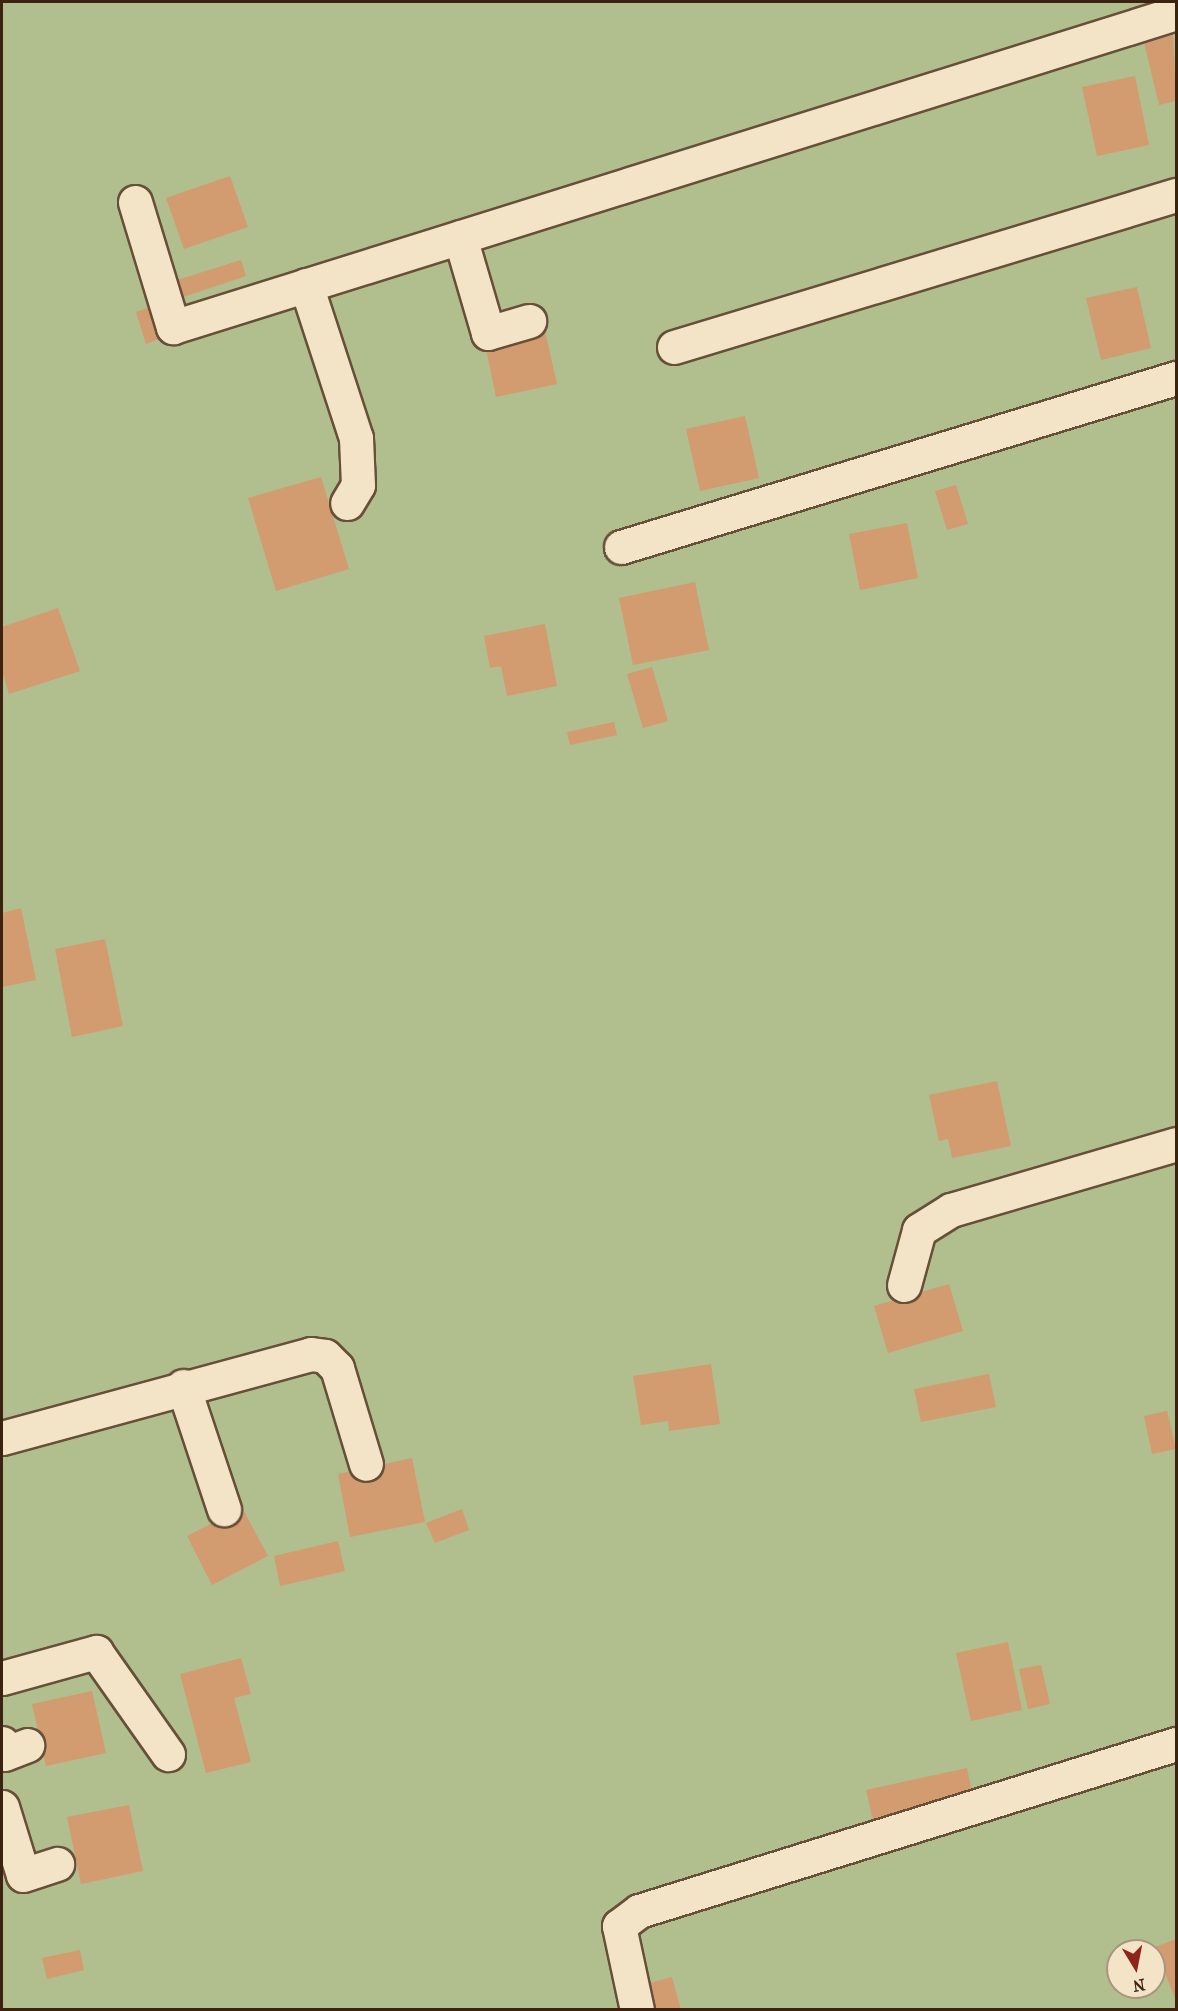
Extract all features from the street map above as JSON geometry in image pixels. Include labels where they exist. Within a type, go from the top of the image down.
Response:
[{"type":"street","points":[[135,202],[173,327],[1176,14]]},
{"type":"street","points":[[674,347],[1176,195]]},
{"type":"street","points":[[460,237],[488,333],[530,321]]},
{"type":"street","points":[[306,285],[356,438],[358,485],[347,503]]},
{"type":"street","points":[[621,546],[1176,378]]},
{"type":"street","points":[[904,1285],[919,1230],[951,1210],[1176,1144]]},
{"type":"street","points":[[2,1438],[274,1361],[325,1356],[338,1368],[366,1464]]},
{"type":"street","points":[[183,1386],[224,1509]]},
{"type":"street","points":[[2,1678],[96,1652],[168,1754]]},
{"type":"street","points":[[637,2010],[619,1926],[639,1911],[1176,1744]]},
{"type":"street","points":[[2,1808],[23,1875],[57,1864]]},
{"type":"green space","points":[[2,2],[1176,2],[1176,2009],[2,2010]]},
{"type":"building","points":[[1173,35],[1176,101],[1159,105],[1144,42]]},
{"type":"building","points":[[1135,76],[1149,145],[1097,156],[1082,87]]},
{"type":"building","points":[[230,176],[248,227],[184,249],[166,198]]},
{"type":"building","points":[[241,260],[246,276],[183,297],[177,280]]},
{"type":"building","points":[[1137,287],[1151,348],[1101,360],[1086,298]]},
{"type":"building","points":[[156,305],[166,336],[146,344],[136,312]]},
{"type":"building","points":[[545,331],[557,384],[496,397],[485,344]]},
{"type":"building","points":[[745,416],[759,478],[700,491],[686,429]]},
{"type":"building","points":[[321,477],[349,569],[276,591],[248,498]]},
{"type":"building","points":[[956,485],[968,524],[947,530],[935,491]]},
{"type":"building","points":[[907,523],[918,578],[860,590],[849,534]]},
{"type":"building","points":[[695,582],[709,650],[633,665],[619,598]]},
{"type":"building","points":[[58,608],[80,671],[9,694],[2,671],[2,627]]},
{"type":"building","points":[[545,624],[557,686],[507,696],[501,666],[490,668],[484,636]]},
{"type":"building","points":[[652,667],[668,721],[643,728],[627,674]]},
{"type":"building","points":[[614,722],[617,735],[570,745],[567,732]]},
{"type":"building","points":[[21,908],[36,980],[2,987],[2,913]]},
{"type":"building","points":[[105,939],[123,1026],[72,1037],[55,949]]},
{"type":"building","points":[[997,1081],[1011,1146],[952,1158],[948,1139],[939,1141],[929,1095]]},
{"type":"building","points":[[949,1284],[963,1331],[888,1353],[874,1306]]},
{"type":"building","points":[[711,1364],[720,1424],[669,1431],[668,1421],[641,1425],[633,1376]]},
{"type":"building","points":[[989,1374],[996,1407],[921,1422],[914,1389]]},
{"type":"building","points":[[1167,1411],[1176,1449],[1152,1454],[1144,1416]]},
{"type":"building","points":[[412,1458],[425,1522],[350,1537],[338,1474]]},
{"type":"building","points":[[242,1508],[268,1556],[212,1585],[187,1536]]},
{"type":"building","points":[[462,1509],[469,1530],[435,1543],[426,1523]]},
{"type":"building","points":[[338,1541],[345,1571],[280,1586],[274,1556]]},
{"type":"building","points":[[1008,1642],[1022,1710],[971,1721],[956,1653]]},
{"type":"building","points":[[241,1658],[251,1694],[234,1698],[251,1762],[206,1773],[180,1674]]},
{"type":"building","points":[[1041,1665],[1050,1704],[1028,1709],[1019,1669]]},
{"type":"building","points":[[92,1691],[106,1753],[46,1766],[32,1704]]},
{"type":"building","points":[[967,1768],[974,1803],[874,1825],[866,1790]]},
{"type":"building","points":[[129,1805],[143,1871],[81,1884],[67,1817]]},
{"type":"building","points":[[1176,1939],[1176,2001],[1166,1975],[1166,1943]]},
{"type":"building","points":[[80,1950],[84,1970],[47,1979],[42,1958]]},
{"type":"building","points":[[672,1977],[681,2010],[653,2010],[646,1984]]}]
